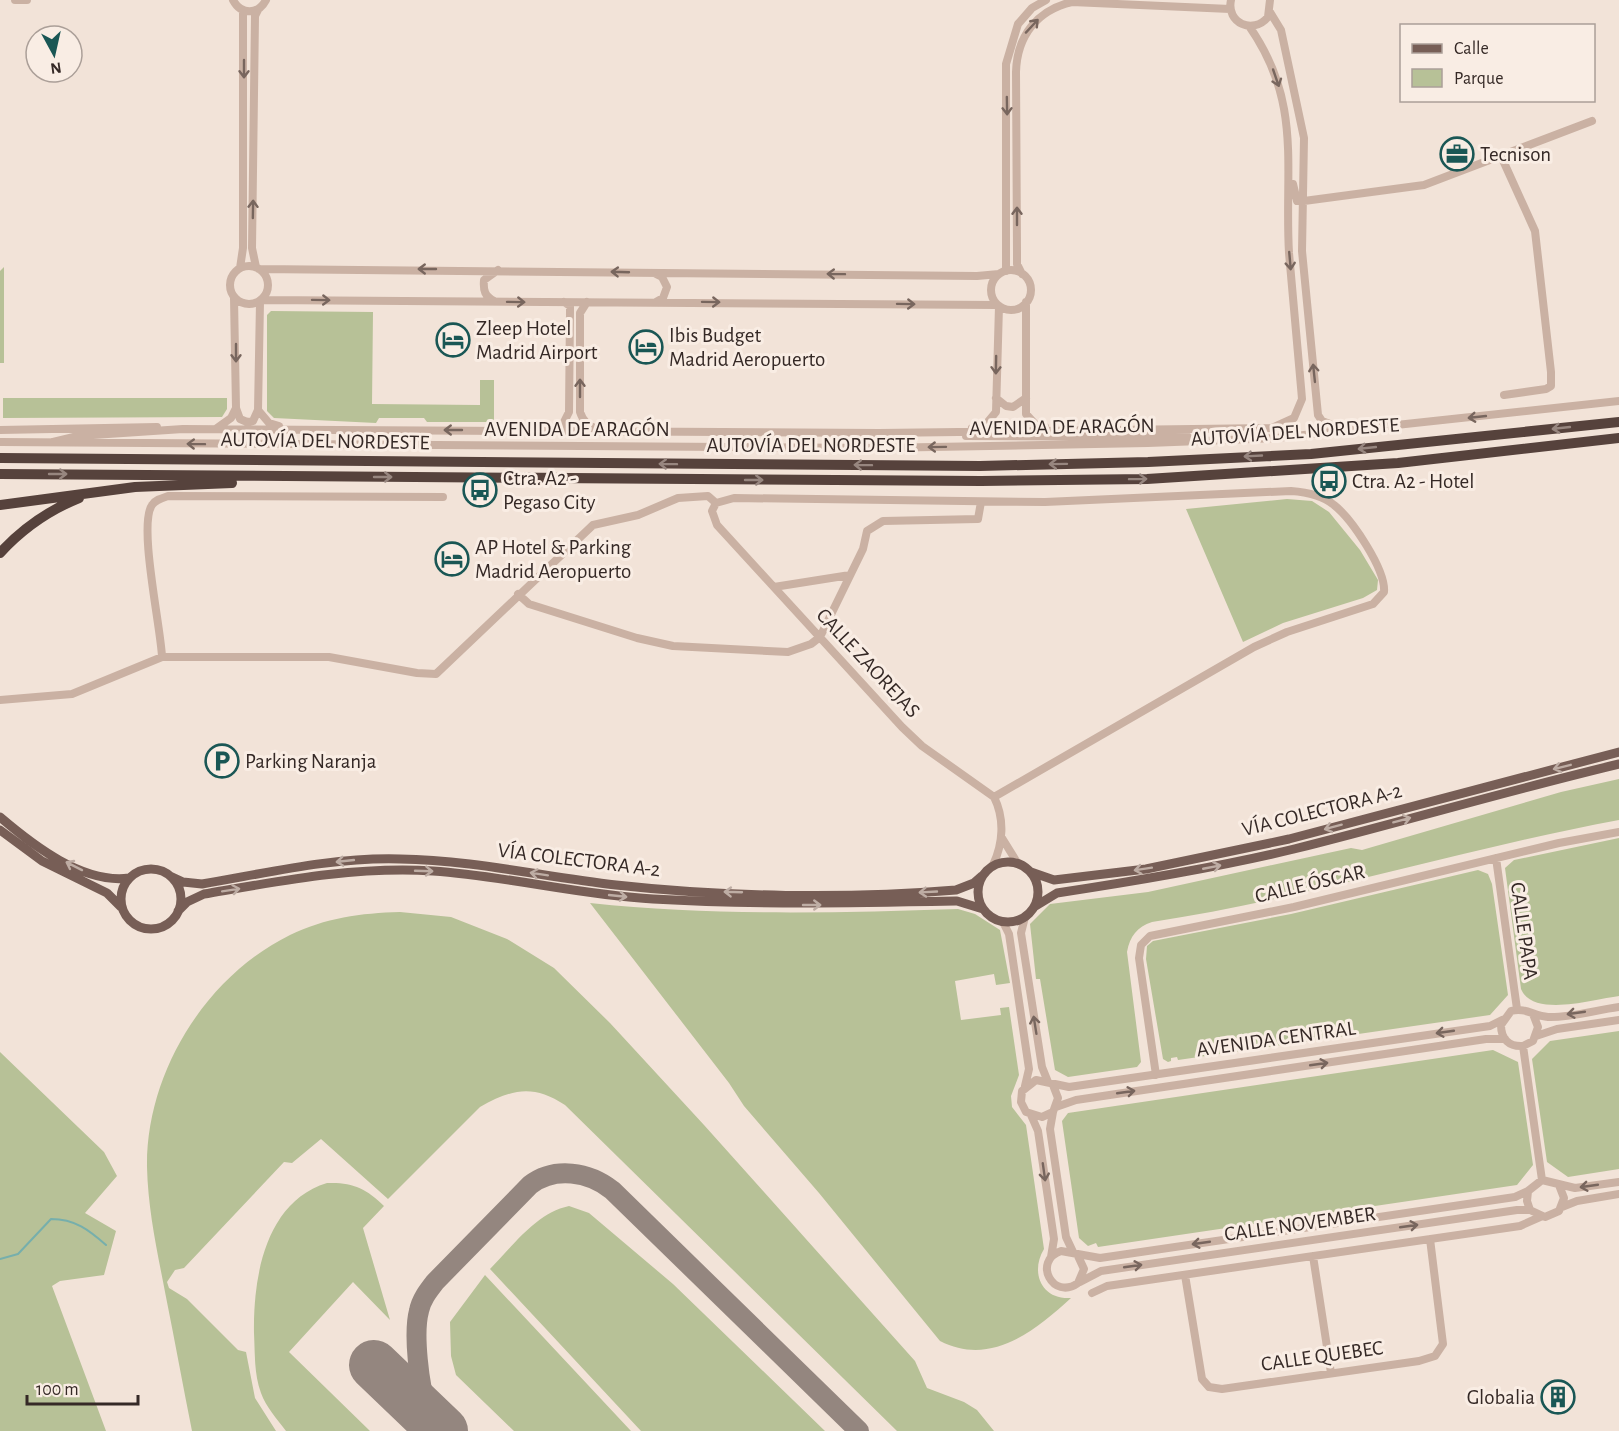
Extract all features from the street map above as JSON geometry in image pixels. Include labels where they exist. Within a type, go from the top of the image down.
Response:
[{"type":"highway","name":"AUTOVÍA DEL NORDESTE","points":[[0,458],[875,466],[1092,463],[1311,454],[1619,422]]},
{"type":"highway","name":"AUTOVÍA DEL NORDESTE","points":[[0,474],[969,481],[1147,479],[1370,465],[1619,438]]},
{"type":"highway","points":[[0,505],[135,487],[360,477]]},
{"type":"highway","points":[[0,553],[31,523],[57,507],[79,498],[135,487]]},
{"type":"main road","name":"VÍA COLECTORA A-2","points":[[1031,872],[1054,880],[1146,869],[1289,839],[1619,753]]},
{"type":"main road","name":"VÍA COLECTORA A-2","points":[[1034,907],[1057,893],[1210,867],[1293,849],[1619,764]]},
{"type":"main road","points":[[0,817],[49,853],[97,877],[113,880],[129,878],[140,871],[153,869],[171,876],[180,890],[178,911],[167,924],[146,929],[133,924],[107,893],[42,861],[0,830]]},
{"type":"main road","name":"VÍA COLECTORA A-2","points":[[171,876],[183,882],[202,884],[320,864],[398,859],[477,865],[652,888],[842,894],[956,890],[974,883],[982,876]]},
{"type":"main road","points":[[1001,862],[1018,864],[1031,872],[1038,893],[1034,907],[1025,917],[1003,922],[982,909],[978,892],[982,876],[993,866],[1001,862]]},
{"type":"main road","name":"VÍA COLECTORA A-2","points":[[178,911],[188,902],[204,894],[322,874],[398,870],[475,875],[652,899],[783,905],[957,901],[982,909]]},
{"type":"main road","points":[[121,907],[121,894],[129,878]]},
{"type":"street","points":[[15,0],[27,0]]},
{"type":"street","points":[[233,0],[243,10],[258,10]]},
{"type":"street","points":[[243,10],[243,248],[240,268],[230,282],[234,298],[236,408],[240,419],[247,422],[253,421],[258,410],[261,301],[268,283],[257,268],[253,227],[255,16],[266,0]]},
{"type":"street","points":[[933,432],[986,424],[996,412],[998,306],[991,289],[1002,272],[1006,64],[1018,24],[1032,8],[1046,0]]},
{"type":"street","points":[[1231,0],[1230,9],[1239,23],[1249,26],[1264,21],[1270,12]]},
{"type":"street","points":[[1270,0],[1270,12],[1281,30],[1304,138],[1302,251],[1318,415],[1330,424]]},
{"type":"street","points":[[1061,430],[1036,425],[1026,414],[1026,302],[1030,287],[1017,264],[1016,72],[1017,58],[1025,33],[1050,10],[1072,2],[1230,9]]},
{"type":"street","points":[[53,442],[78,436],[215,428],[879,433],[1272,428],[1294,418],[1302,399],[1289,250],[1289,141],[1276,77],[1249,26]]},
{"type":"street","points":[[1290,169],[1297,201],[1424,185],[1592,121]]},
{"type":"street","points":[[1501,156],[1535,231],[1551,372],[1551,386],[1546,389],[1504,395]]},
{"type":"street","points":[[240,268],[653,273],[1002,272],[1022,274]]},
{"type":"street","points":[[494,302],[483,290],[484,280],[500,270]]},
{"type":"street","points":[[653,273],[662,277],[667,287],[663,298],[656,302]]},
{"type":"street","points":[[234,298],[246,304],[261,301],[656,302],[998,306],[1010,310],[1026,302]]},
{"type":"street","points":[[554,430],[562,426],[569,412],[570,306],[564,302]]},
{"type":"street","points":[[587,303],[580,313],[579,412],[591,427],[606,431]]},
{"type":"street","points":[[996,398],[1006,406],[1013,407],[1026,398]]},
{"type":"street","name":"AVENIDA DE ARAGÓN","points":[[0,442],[360,447],[876,448],[1276,438],[1619,401]]},
{"type":"street","points":[[215,428],[231,418],[236,408]]},
{"type":"street","points":[[258,410],[268,423],[289,429]]},
{"type":"street","points":[[0,430],[147,427],[183,429]]},
{"type":"street","points":[[879,433],[1010,438],[1276,438]]},
{"type":"street","points":[[0,700],[72,694],[162,657],[329,657],[428,675],[436,674],[593,525],[639,515],[678,498],[708,496],[716,503],[723,499],[734,498],[981,502],[1307,492],[1333,505],[1344,515],[1373,559],[1384,584],[1384,592],[1373,604],[1287,632],[1254,647],[994,797],[998,805],[1002,838],[1018,864]]},
{"type":"street","points":[[162,657],[149,539],[149,514],[152,505],[159,499],[185,496],[443,497]]},
{"type":"street","points":[[518,594],[528,604],[637,638],[674,646],[788,652],[811,644],[820,637],[863,549],[867,531],[872,527],[883,521],[978,519],[981,502]]},
{"type":"street","name":"CALLE ZAOREJAS","points":[[716,503],[712,511],[717,525],[912,737],[994,797]]},
{"type":"street","points":[[774,587],[850,575]]},
{"type":"street","name":"CALLE ÓSCAR","points":[[1156,1075],[1139,958],[1141,945],[1150,936],[1294,907],[1619,831]]},
{"type":"street","points":[[993,866],[1002,838]]},
{"type":"street","name":"CALLE PAPA","points":[[1496,858],[1517,1009]]},
{"type":"street","points":[[1025,917],[1022,933],[1042,1067],[1058,1098],[1050,1129],[1066,1237],[1076,1254],[1084,1269],[1078,1282],[1067,1288],[1054,1285],[1047,1275],[1047,1262],[1061,1251],[1076,1254]]},
{"type":"street","points":[[1003,922],[1010,934],[1029,1068],[1021,1102],[1031,1115],[1038,1131],[1054,1239],[1051,1257]]},
{"type":"street","points":[[1619,1007],[1555,1016],[1533,1014],[1517,1009],[1511,1011],[1502,1020],[1501,1030],[1504,1039],[1513,1045],[1523,1046],[1536,1036],[1557,1029],[1619,1020]]},
{"type":"street","points":[[1533,1014],[1538,1027],[1536,1036]]},
{"type":"street","name":"AVENIDA CENTRAL","points":[[1050,1084],[1069,1087],[1156,1075],[1491,1026],[1502,1020]]},
{"type":"street","name":"AVENIDA CENTRAL","points":[[1055,1110],[1076,1100],[1493,1038],[1504,1039]]},
{"type":"street","points":[[1523,1046],[1542,1180]]},
{"type":"street","points":[[1025,1086],[1036,1080],[1050,1084]]},
{"type":"street","points":[[1031,1115],[1042,1117],[1055,1110]]},
{"type":"street","points":[[1542,1180],[1575,1188],[1619,1182]]},
{"type":"street","points":[[1542,1180],[1528,1191],[1527,1201],[1530,1210],[1540,1216],[1550,1217],[1562,1207],[1577,1201],[1619,1194]]},
{"type":"street","points":[[1559,1185],[1564,1198],[1562,1207]]},
{"type":"street","name":"CALLE NOVEMBER","points":[[1076,1254],[1100,1258],[1515,1197],[1528,1191]]},
{"type":"street","name":"CALLE NOVEMBER","points":[[1078,1282],[1101,1271],[1517,1210],[1530,1210]]},
{"type":"street","name":"CALLE NOVEMBER","points":[[1092,1293],[1107,1286],[1520,1226],[1540,1216]]},
{"type":"street","name":"CALLE QUEBEC","points":[[1185,1275],[1203,1379],[1209,1387],[1222,1389],[1428,1359],[1438,1353],[1443,1344],[1430,1239]]},
{"type":"street","points":[[1313,1256],[1331,1373]]},
{"type":"green space","points":[[4,267],[4,363],[0,363],[0,271]]},
{"type":"green space","points":[[271,311],[373,312],[372,404],[480,405],[480,380],[494,380],[494,422],[427,422],[424,418],[379,418],[376,423],[274,418],[267,411],[267,315]]},
{"type":"green space","points":[[3,398],[227,398],[227,409],[222,417],[3,418]]},
{"type":"green space","points":[[1287,499],[1312,501],[1329,512],[1360,550],[1378,580],[1377,590],[1363,598],[1283,623],[1243,642],[1186,509]]},
{"type":"green space","points":[[1619,779],[1619,820],[1270,900],[1147,924],[1135,933],[1127,952],[1141,1062],[1137,1067],[1068,1077],[1055,1070],[1040,979],[1036,979],[1030,924],[1050,904],[1148,892],[1351,848],[1362,850],[1561,792]]},
{"type":"green space","points":[[1619,838],[1619,996],[1581,1003],[1551,1005],[1538,1003],[1528,998],[1521,989],[1505,868],[1514,860]]},
{"type":"green space","points":[[1478,870],[1488,874],[1492,884],[1508,995],[1490,1015],[1178,1060],[1177,1057],[1171,1058],[1168,1062],[1163,1059],[1146,959],[1147,946],[1153,941],[1291,914]]},
{"type":"green space","points":[[590,903],[728,912],[958,909],[975,914],[1000,930],[1010,983],[996,985],[994,974],[955,981],[961,1020],[1001,1015],[1000,1008],[1009,1007],[1019,1075],[1011,1096],[1012,1107],[1026,1125],[1044,1249],[1040,1258],[1038,1275],[1041,1283],[1052,1294],[1071,1298],[1027,1333],[994,1348],[977,1350],[959,1348],[940,1341],[819,1193],[744,1106],[729,1083]]},
{"type":"green space","points":[[400,912],[451,917],[507,939],[554,968],[610,1023],[704,1125],[915,1361],[927,1388],[964,1402],[977,1410],[994,1431],[897,1431],[565,1105],[543,1094],[522,1091],[502,1096],[480,1107],[388,1199],[321,1139],[292,1163],[284,1162],[184,1268],[175,1270],[167,1282],[169,1288],[187,1299],[238,1350],[246,1352],[255,1398],[276,1431],[192,1431],[151,1216],[147,1167],[149,1132],[157,1097],[169,1063],[186,1032],[207,1002],[259,953],[290,935],[316,924],[357,915]]},
{"type":"green space","points":[[1619,1031],[1619,1169],[1568,1177],[1547,1162],[1532,1059],[1550,1041]]},
{"type":"green space","points":[[1493,1050],[1518,1062],[1533,1165],[1517,1185],[1098,1247],[1096,1243],[1088,1246],[1079,1238],[1062,1121],[1068,1113]]},
{"type":"green space","points":[[0,1052],[104,1152],[117,1176],[85,1213],[116,1231],[104,1275],[60,1281],[52,1286],[106,1431],[0,1431]]},
{"type":"green space","points":[[327,1183],[358,1187],[384,1206],[363,1228],[390,1320],[353,1282],[289,1352],[370,1431],[286,1431],[266,1403],[257,1378],[254,1312],[260,1266],[267,1244],[276,1224],[289,1207],[306,1193]]},
{"type":"green space","points":[[569,1206],[589,1213],[673,1284],[825,1431],[641,1431],[490,1269],[536,1223],[557,1210]]},
{"type":"green space","points":[[485,1275],[631,1431],[514,1431],[456,1375],[451,1356],[450,1322]]},
{"type":"waterway","points":[[0,1259],[18,1254],[51,1219],[81,1226],[106,1245]]},
{"type":"taxiway","points":[[443,1431],[428,1411],[422,1387],[417,1332],[421,1303],[435,1282],[530,1185],[550,1175],[561,1173],[583,1175],[612,1190],[859,1431]]},
{"type":"runway","points":[[374,1365],[443,1431]]},
{"type":"place","name":"Tecnison","points":[[1457,154]]},
{"type":"place","name":"Zleep Hotel Madrid Airport","points":[[453,340]]},
{"type":"place","name":"Ibis Budget Madrid Aeropuerto","points":[[646,347]]},
{"type":"place","name":"Ctra. A2 - Hotel","points":[[1329,481]]},
{"type":"place","name":"Ctra. A2 - Pegaso City","points":[[480,490]]},
{"type":"place","name":"AP Hotel & Parking Madrid Aeropuerto","points":[[452,559]]},
{"type":"place","name":"Parking Naranja","points":[[222,761]]},
{"type":"place","name":"Globalia","points":[[1558,1397]]}]
